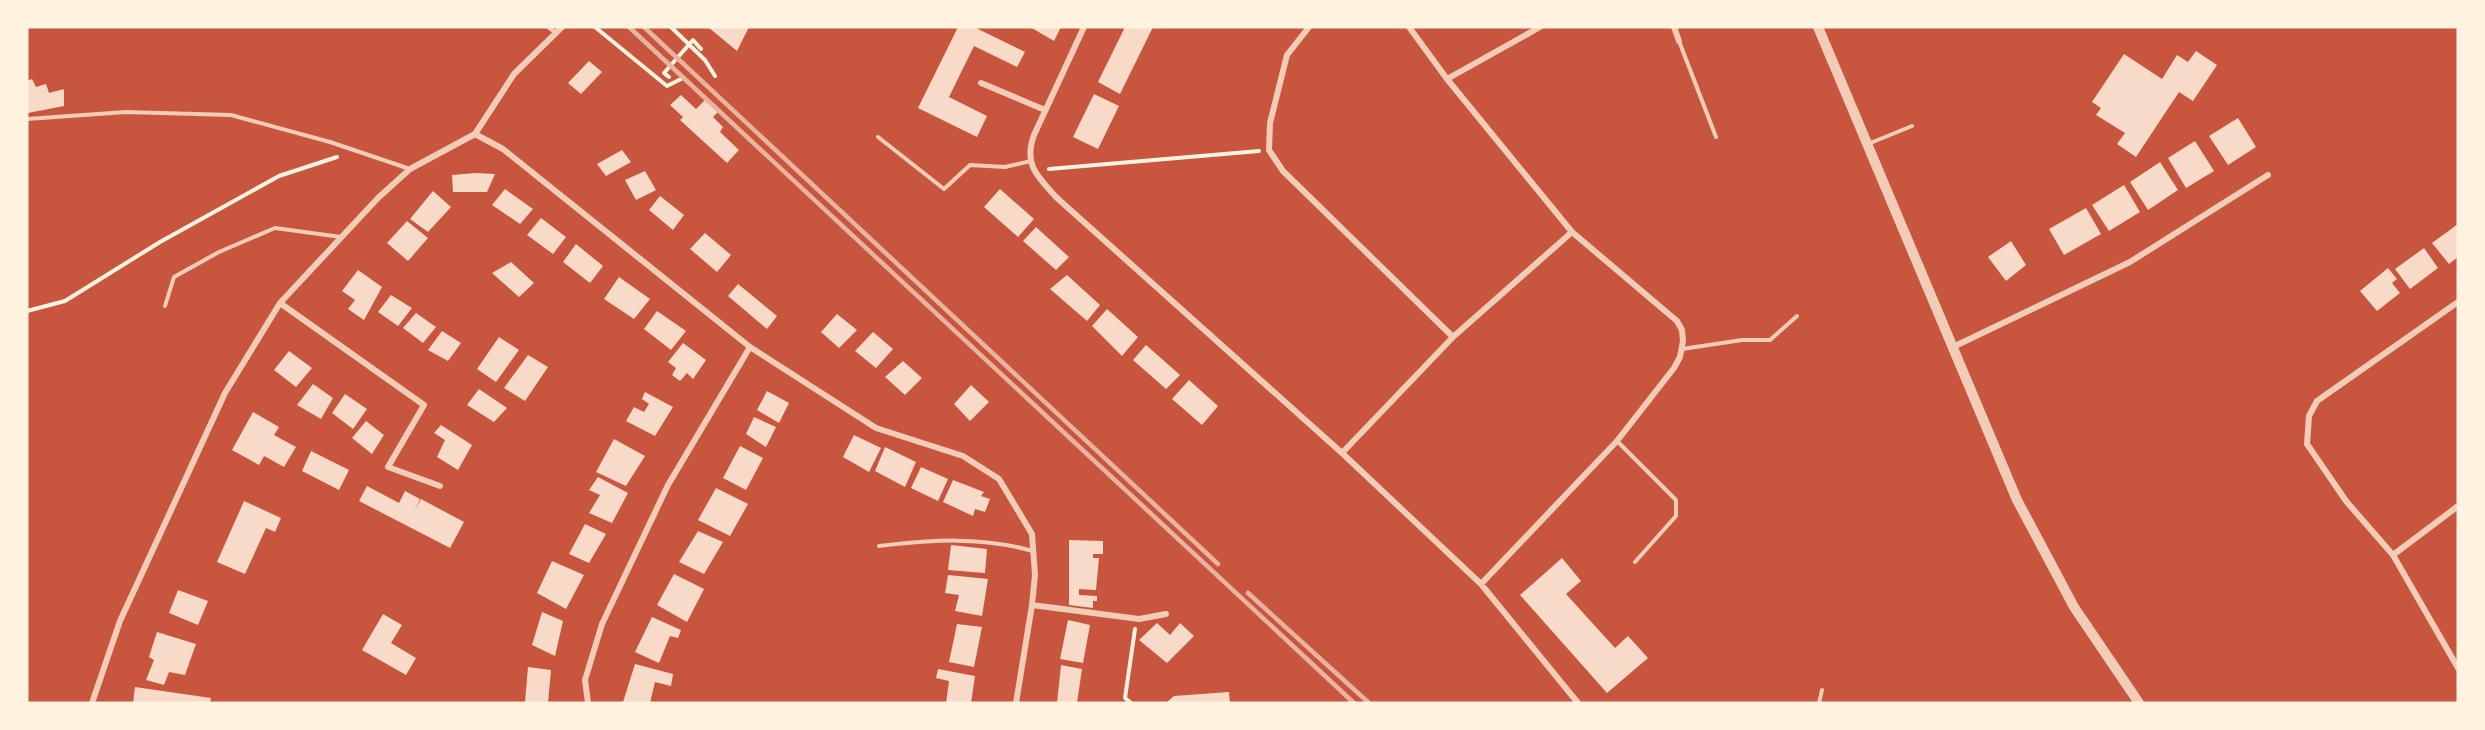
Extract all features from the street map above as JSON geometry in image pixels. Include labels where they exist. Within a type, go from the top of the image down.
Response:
[{"type":"street","points":[[92,703],[120,621],[225,393],[280,303],[341,237],[410,169],[475,134],[514,74],[562,27]]},
{"type":"street","points":[[1084,27],[1029,148],[1033,171],[1057,198],[1342,453],[1481,584],[1578,703]]},
{"type":"street","points":[[1309,27],[1287,55],[1270,123],[1269,150],[1283,171],[1454,338]]},
{"type":"street","points":[[1409,27],[1447,79],[1572,232],[1677,321],[1683,330],[1682,349],[1674,368],[1617,441],[1481,584]]},
{"type":"street","points":[[1447,79],[1540,27]]},
{"type":"street","points":[[1674,27],[1679,41]]},
{"type":"street","points":[[1818,27],[2022,510],[2074,607],[2139,703]]},
{"type":"street","points":[[981,83],[1046,110]]},
{"type":"street","points":[[475,134],[503,149],[750,348],[876,428],[963,456],[999,479],[1032,534],[1035,575],[1016,703]]},
{"type":"street","points":[[1953,347],[2130,262],[2268,175]]},
{"type":"street","points":[[1342,453],[1454,338],[1572,232]]},
{"type":"street","points":[[2458,302],[2317,401],[2308,416],[2307,444],[2346,501],[2393,555],[2458,668]]},
{"type":"street","points":[[280,303],[424,405],[388,467],[440,486]]},
{"type":"street","points":[[588,703],[585,680],[602,624],[668,485],[750,348]]},
{"type":"street","points":[[2393,555],[2458,506]]},
{"type":"street","points":[[1032,604],[1139,619],[1166,614]]},
{"type":"lane","points":[[548,27],[556,34]]},
{"type":"lane","points":[[1679,41],[1716,137]]},
{"type":"lane","points":[[27,119],[126,112],[231,115],[410,169]]},
{"type":"lane","points":[[1868,144],[1912,126]]},
{"type":"lane","points":[[879,137],[944,189],[970,165],[1005,166],[1031,161]]},
{"type":"lane","points":[[165,306],[174,277],[219,252],[275,228],[341,237]]},
{"type":"lane","points":[[1682,349],[1742,340],[1772,340],[1797,316]]},
{"type":"lane","points":[[1617,441],[1676,500],[1676,516],[1635,562]]},
{"type":"lane","points":[[879,546],[944,539],[1010,545],[1033,551]]},
{"type":"lane","points":[[1819,703],[1822,690]]},
{"type":"path","points":[[595,27],[667,87],[681,79]]},
{"type":"path","points":[[671,27],[705,60],[715,76]]},
{"type":"path","points":[[669,77],[664,73],[693,40],[701,49]]},
{"type":"path","points":[[1033,171],[1269,150]]},
{"type":"path","points":[[27,311],[65,301],[160,242],[279,176],[355,151]]},
{"type":"path","points":[[1131,703],[1125,698],[1135,628]]},
{"type":"building","points":[[708,27],[749,27],[737,51]]},
{"type":"building","points":[[958,27],[974,27],[1025,52],[1017,67],[974,46],[949,97],[987,116],[977,137],[918,108]]},
{"type":"building","points":[[1030,27],[1061,27],[1054,41]]},
{"type":"building","points":[[1125,27],[1153,27],[1120,94],[1098,82]]},
{"type":"building","points":[[2196,51],[2217,65],[2193,101],[2179,92],[2136,157],[2117,144],[2125,133],[2096,115],[2101,108],[2092,102],[2124,54],[2162,79],[2177,55],[2188,62]]},
{"type":"building","points":[[589,61],[602,72],[581,94],[568,83]]},
{"type":"building","points":[[32,79],[36,87],[46,84],[49,93],[64,89],[64,106],[28,113],[27,81]]},
{"type":"building","points":[[1094,94],[1119,106],[1098,149],[1073,137]]},
{"type":"building","points":[[681,95],[696,109],[705,100],[718,112],[713,117],[723,127],[720,132],[739,150],[727,163],[680,120],[683,117],[670,105]]},
{"type":"building","points":[[2238,118],[2256,147],[2228,165],[2209,136]]},
{"type":"building","points":[[2195,141],[2214,171],[2186,188],[2168,158]]},
{"type":"building","points":[[622,150],[631,162],[606,176],[597,164]]},
{"type":"building","points":[[2160,162],[2178,190],[2148,210],[2130,182]]},
{"type":"building","points":[[645,171],[656,190],[636,200],[625,180]]},
{"type":"building","points":[[495,174],[487,192],[453,192],[452,175]]},
{"type":"building","points":[[2124,185],[2140,212],[2109,231],[2092,205]]},
{"type":"building","points":[[505,189],[533,209],[520,224],[492,205]]},
{"type":"building","points":[[1000,189],[1034,219],[1018,237],[984,207]]},
{"type":"building","points":[[433,191],[451,207],[428,232],[410,219]]},
{"type":"building","points":[[660,196],[684,215],[673,230],[649,210]]},
{"type":"building","points":[[2086,208],[2101,234],[2064,255],[2049,229]]},
{"type":"building","points":[[541,218],[566,237],[553,254],[527,235]]},
{"type":"building","points":[[407,221],[428,238],[408,261],[387,243]]},
{"type":"building","points":[[2458,224],[2458,257],[2449,264],[2432,243]]},
{"type":"building","points":[[1036,227],[1069,257],[1056,270],[1023,241]]},
{"type":"building","points":[[705,233],[731,255],[717,272],[690,249]]},
{"type":"building","points":[[2011,241],[2026,265],[2006,281],[1988,257]]},
{"type":"building","points":[[576,244],[603,266],[590,283],[563,262]]},
{"type":"building","points":[[2424,248],[2438,268],[2410,289],[2395,269]]},
{"type":"building","points":[[511,262],[534,283],[519,297],[492,273]]},
{"type":"building","points":[[2388,268],[2397,279],[2392,283],[2400,293],[2377,311],[2360,291]]},
{"type":"building","points":[[358,270],[382,287],[364,320],[348,309],[355,300],[342,291]]},
{"type":"building","points":[[1067,275],[1100,305],[1087,321],[1050,289]]},
{"type":"building","points":[[619,277],[650,299],[634,319],[604,299]]},
{"type":"building","points":[[738,284],[777,316],[767,329],[728,296]]},
{"type":"building","points":[[391,295],[412,308],[398,326],[378,312]]},
{"type":"building","points":[[1107,309],[1138,337],[1122,356],[1092,326]]},
{"type":"building","points":[[657,311],[686,331],[671,350],[644,329]]},
{"type":"building","points":[[416,313],[436,327],[423,343],[403,328]]},
{"type":"building","points":[[837,314],[857,330],[839,348],[821,332]]},
{"type":"building","points":[[442,331],[461,343],[448,361],[428,350]]},
{"type":"building","points":[[873,332],[893,349],[876,368],[855,351]]},
{"type":"building","points":[[499,337],[519,350],[496,382],[477,369]]},
{"type":"building","points":[[683,343],[706,360],[693,379],[687,373],[680,381],[672,375],[676,368],[668,362]]},
{"type":"building","points":[[1146,345],[1180,375],[1166,389],[1133,360]]},
{"type":"building","points":[[289,351],[312,368],[296,387],[274,370]]},
{"type":"building","points":[[528,355],[548,367],[525,401],[504,388]]},
{"type":"building","points":[[903,361],[922,378],[905,395],[885,377]]},
{"type":"building","points":[[1189,380],[1218,406],[1202,425],[1172,399]]},
{"type":"building","points":[[313,384],[333,398],[321,419],[297,405]]},
{"type":"building","points":[[971,385],[989,402],[970,421],[954,404]]},
{"type":"building","points":[[479,389],[507,408],[494,422],[467,405]]},
{"type":"building","points":[[767,391],[789,403],[779,423],[757,410]]},
{"type":"building","points":[[645,392],[673,407],[655,436],[626,421],[634,407],[644,412],[649,404],[642,399]]},
{"type":"building","points":[[345,394],[367,409],[353,429],[332,413]]},
{"type":"building","points":[[253,412],[279,427],[274,435],[296,447],[284,467],[264,456],[259,465],[232,450]]},
{"type":"building","points":[[754,417],[776,427],[766,447],[746,434]]},
{"type":"building","points":[[366,421],[384,435],[372,454],[352,438]]},
{"type":"building","points":[[441,425],[472,445],[458,470],[437,457],[445,440],[434,433]]},
{"type":"building","points":[[854,435],[881,448],[869,472],[843,457]]},
{"type":"building","points":[[614,439],[645,456],[626,486],[596,472]]},
{"type":"building","points":[[740,446],[763,458],[746,490],[723,478]]},
{"type":"building","points":[[885,447],[916,462],[905,487],[875,471]]},
{"type":"building","points":[[311,451],[349,470],[339,490],[302,471]]},
{"type":"building","points":[[921,467],[948,479],[938,501],[911,488]]},
{"type":"building","points":[[598,477],[628,493],[612,523],[589,513],[600,495],[589,490]]},
{"type":"building","points":[[953,480],[984,492],[981,496],[990,499],[985,512],[975,509],[973,516],[943,502]]},
{"type":"building","points":[[367,486],[399,503],[405,491],[420,499],[415,510],[421,499],[464,522],[450,548],[359,501]]},
{"type":"building","points":[[716,488],[748,504],[730,536],[698,520]]},
{"type":"building","points":[[244,501],[281,518],[275,532],[266,528],[245,574],[217,562]]},
{"type":"building","points":[[585,524],[606,534],[589,563],[569,554]]},
{"type":"building","points":[[698,531],[723,542],[704,574],[679,562]]},
{"type":"building","points":[[1069,540],[1103,541],[1103,554],[1093,554],[1093,558],[1099,558],[1096,590],[1079,589],[1079,595],[1097,596],[1097,601],[1093,601],[1093,608],[1069,605]]},
{"type":"building","points":[[951,545],[987,549],[985,573],[948,570]]},
{"type":"building","points":[[1562,558],[1581,581],[1566,594],[1615,648],[1628,636],[1648,658],[1607,693],[1520,595]]},
{"type":"building","points":[[552,561],[584,575],[566,609],[537,593]]},
{"type":"building","points":[[674,574],[704,589],[687,622],[657,605]]},
{"type":"building","points":[[948,575],[988,579],[982,616],[955,611],[959,595],[945,593]]},
{"type":"building","points":[[178,590],[208,601],[198,625],[169,613]]},
{"type":"building","points":[[542,612],[563,621],[555,656],[532,645]]},
{"type":"building","points":[[383,614],[402,625],[391,643],[416,658],[406,675],[362,650]]},
{"type":"building","points":[[652,617],[681,630],[678,638],[670,636],[659,663],[635,652]]},
{"type":"building","points":[[1068,620],[1090,625],[1083,663],[1060,659]]},
{"type":"building","points":[[1157,623],[1170,635],[1180,623],[1194,636],[1167,663],[1139,640]]},
{"type":"building","points":[[957,624],[982,627],[974,667],[949,662]]},
{"type":"building","points":[[157,632],[196,644],[185,675],[169,672],[164,685],[146,680],[154,660],[149,657]]},
{"type":"building","points":[[635,664],[673,674],[671,686],[655,682],[650,703],[623,702]]},
{"type":"building","points":[[1061,665],[1082,669],[1077,703],[1057,703]]},
{"type":"building","points":[[528,667],[551,670],[548,703],[525,702]]},
{"type":"building","points":[[938,669],[975,676],[971,703],[946,703],[949,681],[936,678]]},
{"type":"building","points":[[135,687],[211,698],[210,703],[133,703]]},
{"type":"building","points":[[1229,692],[1230,703],[1166,703],[1174,696]]},
{"type":"railway","points":[[629,27],[1354,703]]},
{"type":"railway","points":[[644,27],[1218,564]]},
{"type":"railway","points":[[1248,593],[1369,703]]}]
